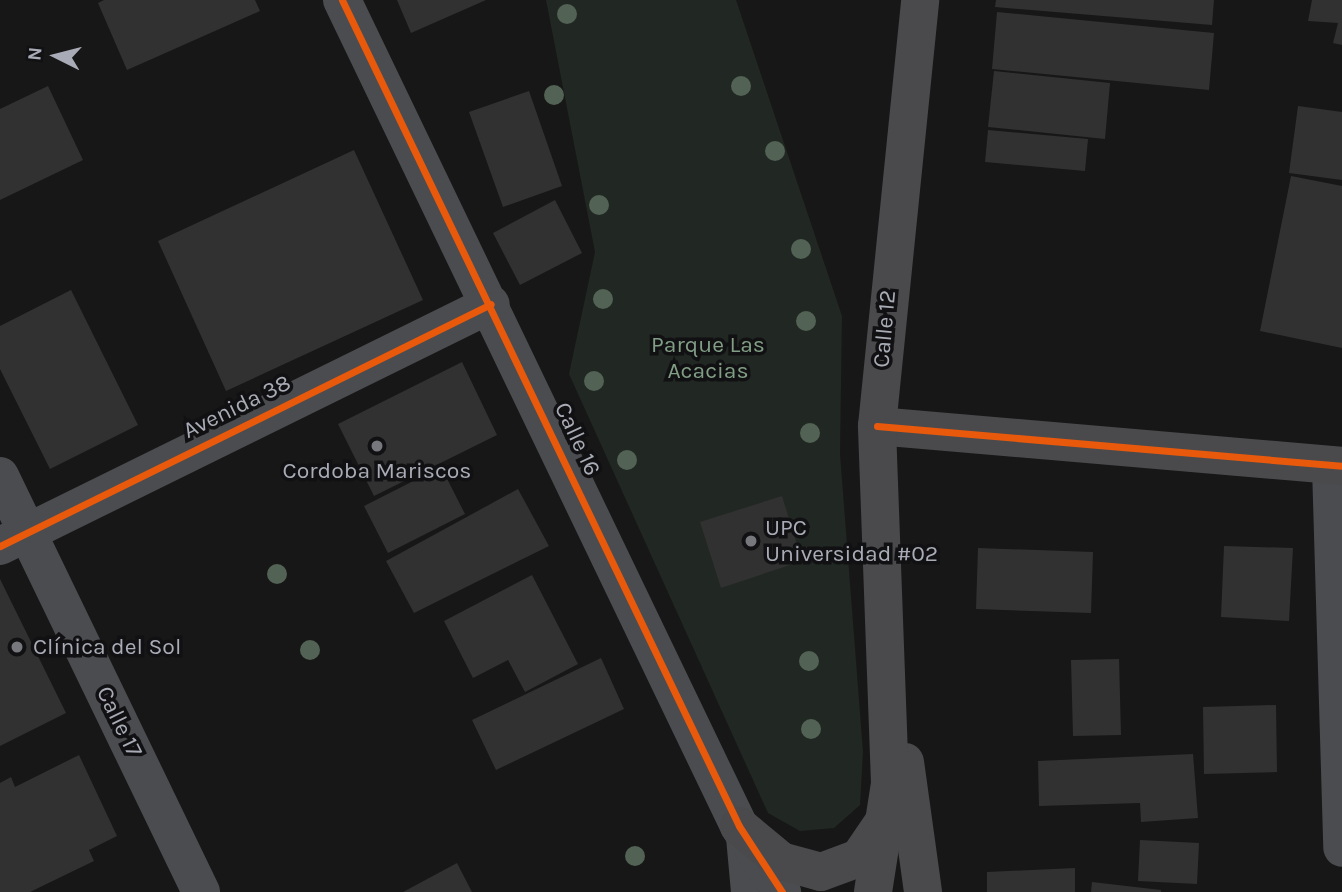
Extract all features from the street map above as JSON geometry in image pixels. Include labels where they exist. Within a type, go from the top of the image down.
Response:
[{"type":"main road","name":"Calle 12","points":[[920,0],[877,426],[890,660],[923,892]]},
{"type":"main road","points":[[877,426],[1152,445],[1337,467]]},
{"type":"main road","name":"Calle 12","points":[[873,892],[883,821],[890,660]]},
{"type":"main road","points":[[739,826],[781,861],[821,872],[859,858],[883,821]]},
{"type":"street","name":"Calle 16","points":[[342,0],[491,304],[739,826],[782,892]]},
{"type":"street","name":"Avenida 38","points":[[13,539],[491,304]]},
{"type":"street","points":[[1337,467],[1342,848]]},
{"type":"street","name":"Calle 17","points":[[0,476],[13,539],[201,892]]},
{"type":"lane","points":[[739,826],[745,892]]},
{"type":"green space","name":"Parque Las Acacias","points":[[546,0],[736,0],[842,316],[840,454],[863,752],[860,805],[834,828],[800,831],[768,813],[569,374],[595,252]]},
{"type":"building","points":[[104,0],[255,0],[260,11],[127,70],[98,3]]},
{"type":"building","points":[[397,0],[486,0],[411,33]]},
{"type":"building","points":[[996,0],[1214,0],[1212,25],[995,7]]},
{"type":"building","points":[[1312,0],[1342,0],[1342,45],[1333,43],[1338,23],[1308,21]]},
{"type":"building","points":[[997,12],[1214,33],[1209,90],[992,69]]},
{"type":"building","points":[[994,71],[1110,83],[1105,139],[988,127]]},
{"type":"building","points":[[48,86],[83,160],[0,200],[0,109]]},
{"type":"building","points":[[529,91],[562,186],[503,207],[469,112]]},
{"type":"building","points":[[1298,106],[1342,112],[1342,180],[1289,173]]},
{"type":"building","points":[[988,130],[1088,139],[1085,171],[985,162]]},
{"type":"building","points":[[354,150],[423,300],[226,391],[158,241]]},
{"type":"building","points":[[1291,176],[1342,186],[1342,348],[1260,331]]},
{"type":"building","points":[[555,200],[582,253],[520,285],[493,233]]},
{"type":"building","points":[[71,290],[138,425],[50,469],[0,369],[0,326]]},
{"type":"building","points":[[462,362],[497,435],[374,496],[338,424]]},
{"type":"building","points":[[441,467],[465,514],[388,553],[364,506]]},
{"type":"building","points":[[518,489],[549,546],[414,613],[386,561]]},
{"type":"building","name":"UPC Universidad #02","points":[[782,496],[802,561],[721,588],[700,522]]},
{"type":"building","points":[[1224,546],[1293,548],[1289,621],[1221,617]]},
{"type":"building","points":[[978,548],[1093,552],[1091,613],[976,609]]},
{"type":"building","points":[[532,575],[578,664],[525,692],[508,660],[473,678],[444,621]]},
{"type":"building","name":"Clínica del Sol","points":[[0,579],[66,713],[0,746]]},
{"type":"building","points":[[601,658],[624,709],[496,770],[472,720]]},
{"type":"building","points":[[1119,659],[1121,735],[1073,736],[1071,660]]},
{"type":"building","points":[[1276,705],[1277,772],[1204,774],[1203,707]]},
{"type":"building","points":[[1193,754],[1198,818],[1141,822],[1140,803],[1039,806],[1038,761]]},
{"type":"building","points":[[79,755],[117,836],[89,850],[94,861],[30,892],[0,892],[0,783],[11,777],[15,787]]},
{"type":"building","points":[[1140,840],[1199,843],[1197,884],[1138,881]]},
{"type":"building","points":[[457,863],[472,892],[403,892]]},
{"type":"building","points":[[1075,868],[1075,892],[987,892],[987,872]]},
{"type":"building","points":[[1092,882],[1161,890],[1161,892],[1091,892]]},
{"type":"cycle path","points":[[342,0],[739,826],[782,892]]},
{"type":"cycle path","points":[[0,546],[491,304]]},
{"type":"cycle path","points":[[877,426],[1342,466]]},
{"type":"place","name":"Cordoba Mariscos","points":[[377,446]]},
{"type":"place","name":"UPC Universidad #02","points":[[751,541]]},
{"type":"place","name":"Clínica del Sol","points":[[17,647]]}]
